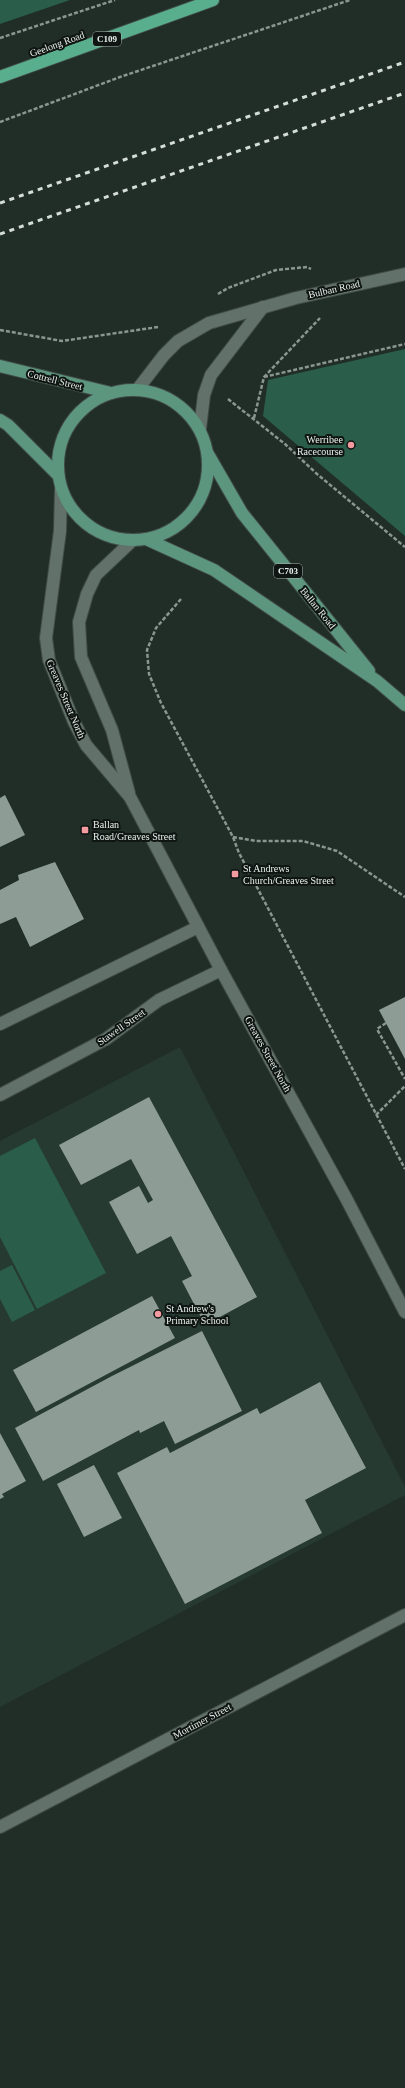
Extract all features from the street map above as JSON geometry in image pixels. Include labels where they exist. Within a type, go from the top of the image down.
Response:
[{"type":"highway","name":"Geelong Road","points":[[0,77],[213,0]]},
{"type":"main road","name":"Cottrell Street","points":[[0,366],[111,393]]},
{"type":"main road","name":"C703","points":[[138,390],[166,397],[187,412],[200,429],[208,454],[207,480],[202,494],[188,516],[168,532],[146,540],[119,540],[94,530],[74,512],[61,489],[58,474],[59,448],[70,423],[88,404],[111,393],[138,390]]},
{"type":"main road","points":[[0,420],[8,425],[58,474]]},
{"type":"main road","name":"Ballan Road","points":[[208,454],[242,513],[377,681]]},
{"type":"main road","name":"Ballan Road","points":[[146,540],[214,570],[377,681],[405,705]]},
{"type":"street","name":"Bulban Road","points":[[138,390],[164,355],[178,341],[209,323],[263,306],[405,274]]},
{"type":"street","points":[[200,429],[204,395],[210,376],[263,306]]},
{"type":"street","name":"Greaves Street North","points":[[61,489],[60,531],[46,638],[48,660],[86,745],[130,797]]},
{"type":"street","name":"Greaves Street North","points":[[133,540],[96,575],[87,594],[79,622],[81,657],[112,730],[130,797],[221,970],[343,1193],[405,1312]]},
{"type":"street","points":[[0,1024],[198,927]]},
{"type":"street","name":"Stawell Street","points":[[0,1095],[106,1039],[159,1000],[221,970]]},
{"type":"street","name":"Mortimer Street","points":[[0,1827],[405,1615]]},
{"type":"path","points":[[0,38],[115,0]]},
{"type":"path","points":[[0,122],[120,77],[350,0]]},
{"type":"path","points":[[254,418],[264,377],[320,317]]},
{"type":"path","points":[[0,330],[62,340],[167,325],[178,341]]},
{"type":"path","points":[[264,377],[405,344]]},
{"type":"path","points":[[210,376],[228,399],[254,418],[316,474],[405,547]]},
{"type":"path","points":[[181,599],[156,628],[147,650],[149,674],[161,703],[233,837],[239,853],[405,1169]]},
{"type":"path","points":[[233,837],[256,841],[303,841],[338,851],[405,897]]},
{"type":"path","points":[[386,1024],[377,1029],[405,1079]]},
{"type":"path","points":[[376,1116],[405,1086]]},
{"type":"shaded area","name":"St Andrew's Primary School","points":[[180,1047],[405,1487],[405,1495],[0,1707],[0,1141]]},
{"type":"green space","points":[[0,0],[70,0],[0,24]]},
{"type":"green space","name":"Werribee Racecourse","points":[[405,349],[405,536],[263,416],[268,380]]},
{"type":"green space","points":[[35,1138],[106,1273],[37,1309],[0,1237],[0,1156]]},
{"type":"green space","points":[[12,1265],[35,1310],[12,1322],[0,1299],[0,1271]]},
{"type":"building","points":[[5,795],[25,835],[0,847],[0,798]]},
{"type":"building","points":[[55,862],[84,919],[30,947],[16,917],[0,924],[0,890],[19,880],[18,875]]},
{"type":"building","points":[[405,997],[405,1059],[379,1010]]},
{"type":"building","points":[[149,1097],[257,1297],[205,1325],[182,1281],[192,1276],[171,1236],[137,1254],[109,1202],[139,1186],[148,1203],[153,1200],[131,1159],[81,1185],[59,1145]]},
{"type":"building","points":[[152,1296],[175,1338],[36,1412],[13,1370]]},
{"type":"building","points":[[202,1331],[242,1411],[175,1444],[164,1421],[140,1433],[139,1430],[43,1481],[15,1428],[112,1376]]},
{"type":"building","points":[[320,1382],[366,1468],[305,1500],[322,1533],[185,1604],[117,1473],[167,1447],[170,1453],[257,1408],[260,1414]]},
{"type":"building","points":[[0,1433],[26,1481],[2,1494],[4,1497],[0,1499]]},
{"type":"building","points":[[94,1465],[122,1518],[84,1537],[57,1484]]},
{"type":"railway","points":[[0,203],[405,62]]},
{"type":"railway","points":[[0,234],[405,93]]},
{"type":"place","name":"Werribee Racecourse","points":[[351,445]]},
{"type":"place","name":"Ballan Road/Greaves Street","points":[[85,830]]},
{"type":"place","name":"St Andrews Church/Greaves Street","points":[[235,874]]},
{"type":"place","name":"St Andrew's Primary School","points":[[158,1314]]}]
